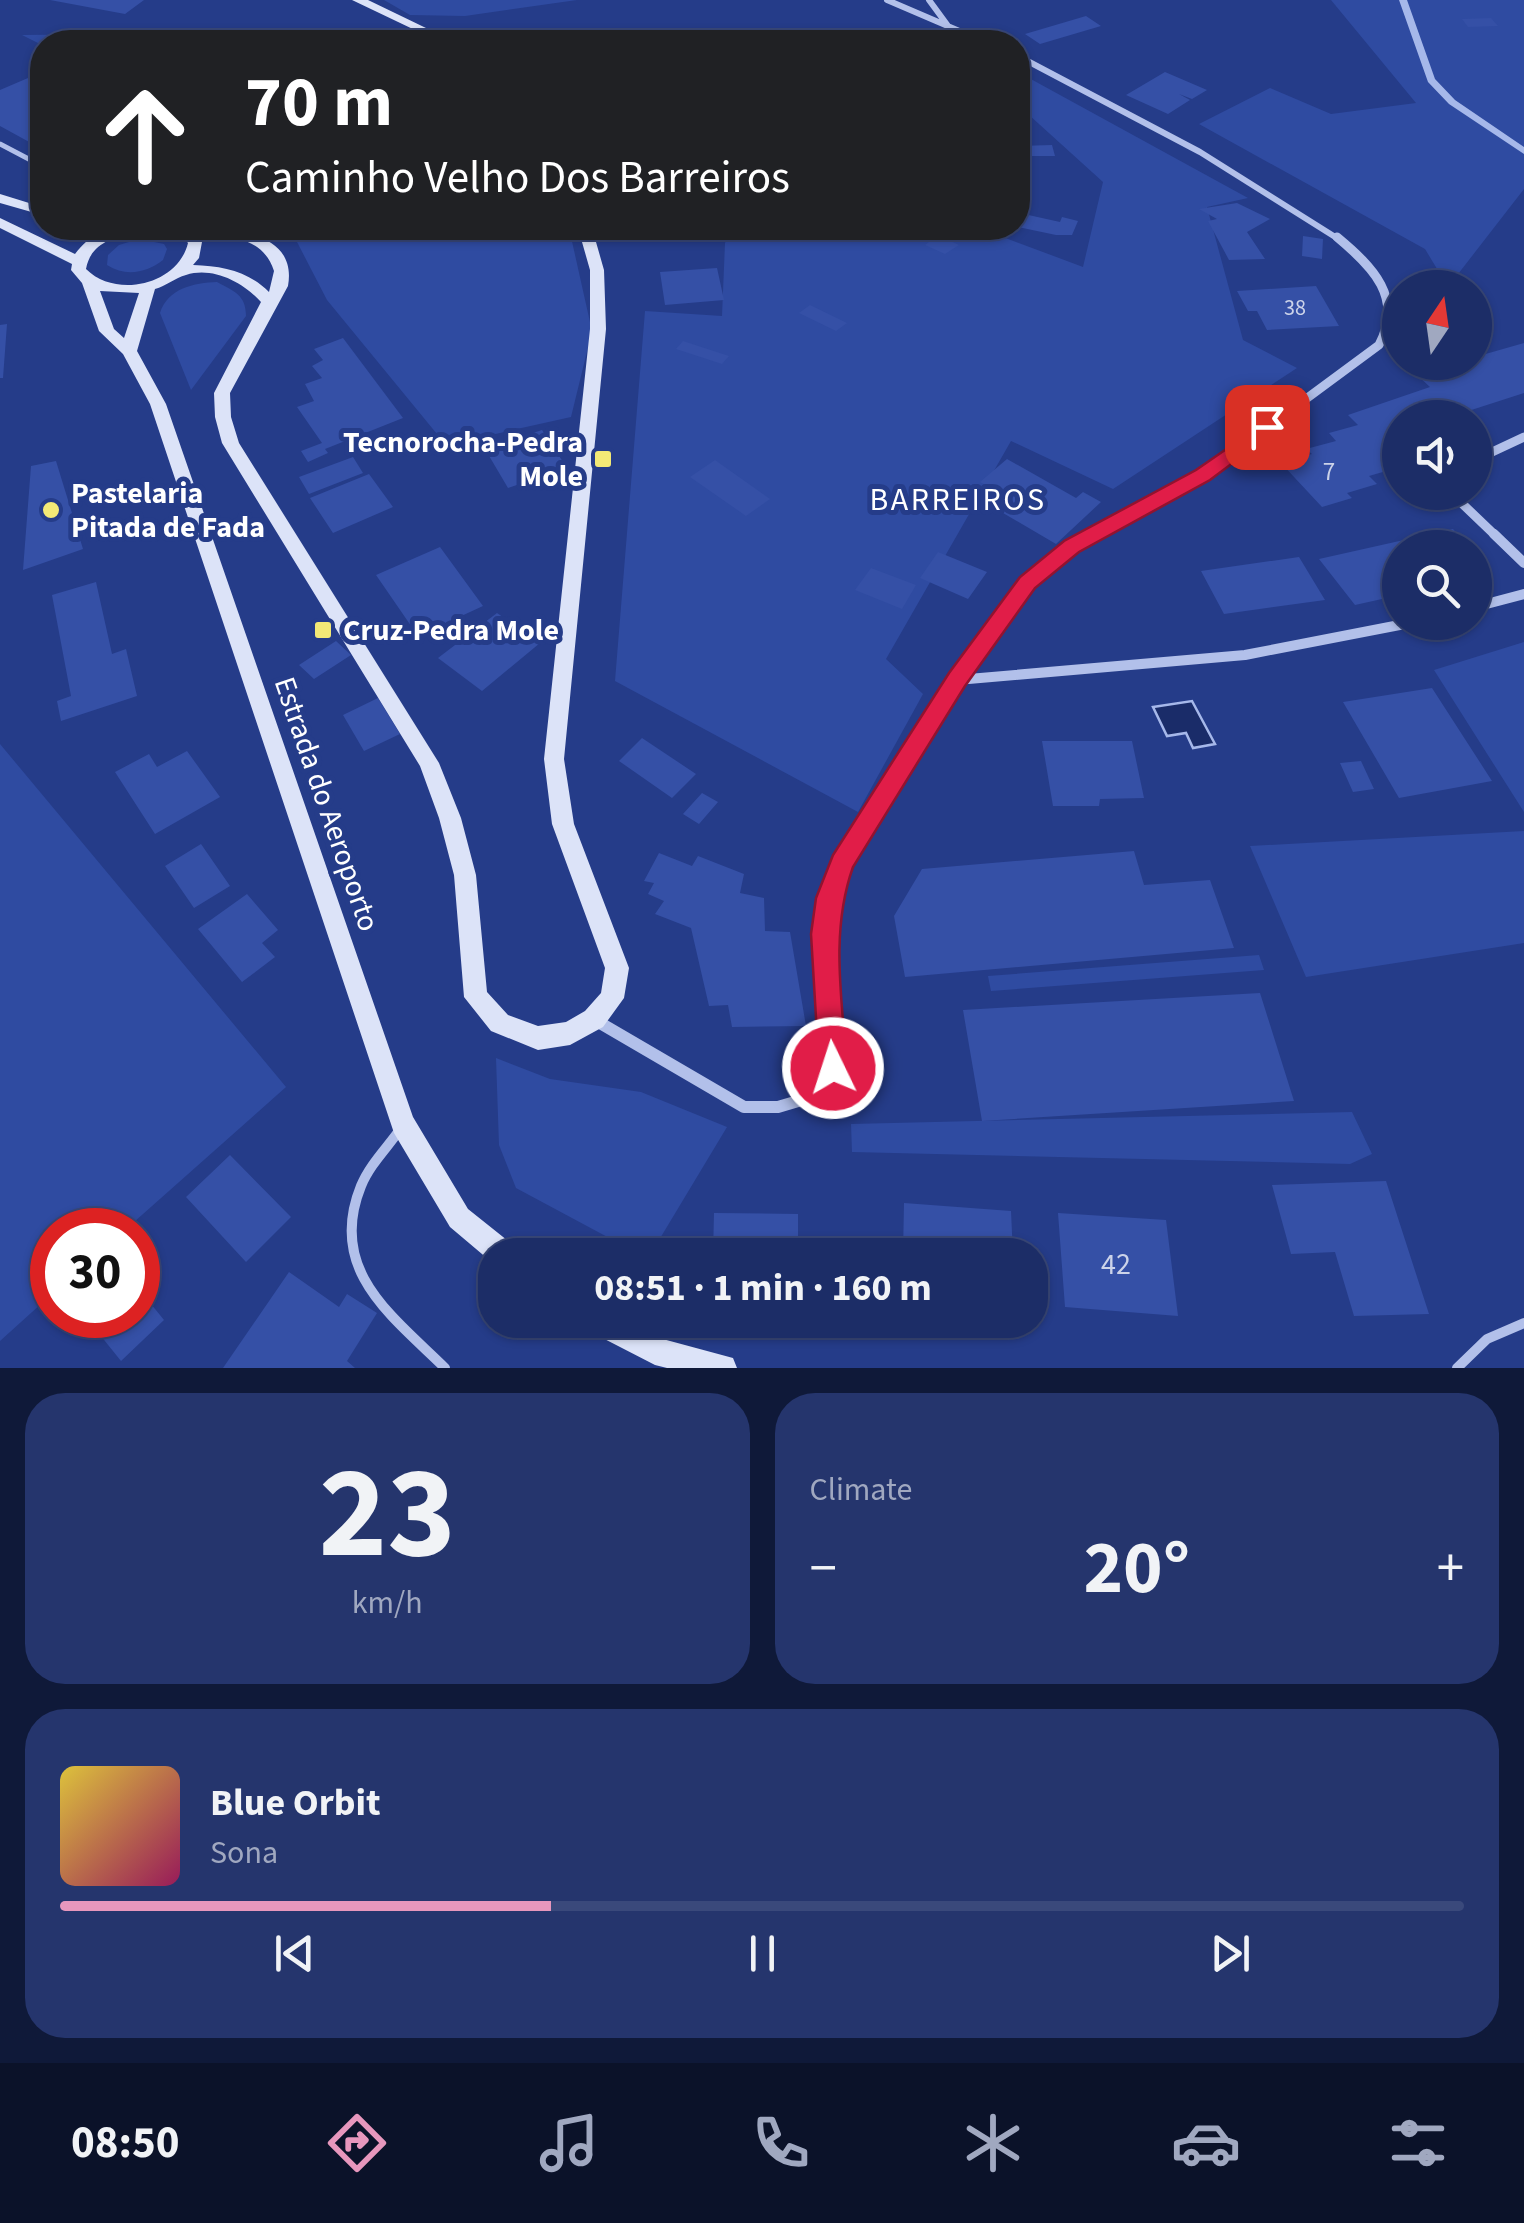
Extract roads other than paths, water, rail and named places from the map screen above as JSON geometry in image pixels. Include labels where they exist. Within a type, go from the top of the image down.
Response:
[{"type":"main road","points":[[358,0],[423,30]]},
{"type":"main road","points":[[0,198],[30,207]]},
{"type":"main road","points":[[0,222],[30,237]]},
{"type":"main road","points":[[36,240],[78,261],[96,240]]},
{"type":"main road","points":[[90,283],[119,289],[150,286],[181,270],[195,251],[189,240]]},
{"type":"main road","points":[[253,240],[262,242],[275,254],[282,272],[278,292],[269,302],[222,393],[223,417],[231,443],[429,763],[466,875],[476,997],[500,1024],[538,1038],[570,1033],[594,1020],[612,998],[616,968],[563,824],[554,759],[598,328],[597,270],[588,240]]},
{"type":"main road","name":"Estrada do Aeroporto","points":[[78,261],[78,270],[90,283],[107,331],[129,352],[158,404],[404,1124],[459,1218],[483,1238]]},
{"type":"main road","points":[[181,270],[232,271],[258,287],[269,302]]},
{"type":"main road","points":[[129,352],[150,286]]},
{"type":"main road","points":[[631,1338],[656,1351],[723,1368]]},
{"type":"street","points":[[887,0],[949,30]]},
{"type":"street","points":[[929,0],[950,30]]},
{"type":"street","points":[[594,1020],[744,1107],[778,1107],[815,1096],[833,1068],[824,934],[829,898],[842,863],[957,680],[1028,583],[1071,546],[1203,475],[1379,345],[1392,323],[1388,298],[1366,264],[1342,240],[1181,138],[1030,62]]},
{"type":"street","points":[[1492,452],[1524,437]]},
{"type":"street","points":[[1469,510],[1524,562]]},
{"type":"street","points":[[1492,602],[1524,594]]},
{"type":"street","points":[[957,680],[1072,674],[1340,642],[1382,631]]},
{"type":"lane","points":[[0,144],[30,160]]},
{"type":"lane","points":[[404,1124],[362,1182],[350,1217],[350,1252],[360,1282],[446,1368]]},
{"type":"lane","points":[[1457,1368],[1475,1347],[1506,1326],[1524,1323]]},
{"type":"waterway","points":[[1403,0],[1431,80],[1452,102],[1524,151]]},
{"type":"place","name":"Tecnorocha-Pedra Mole","points":[[603,459]]},
{"type":"place","name":"Pastelaria Pitada de Fada","points":[[51,510]]},
{"type":"place","name":"Cruz-Pedra Mole","points":[[323,630]]},
{"type":"district","name":"BARREIROS","points":[[958,499]]}]
